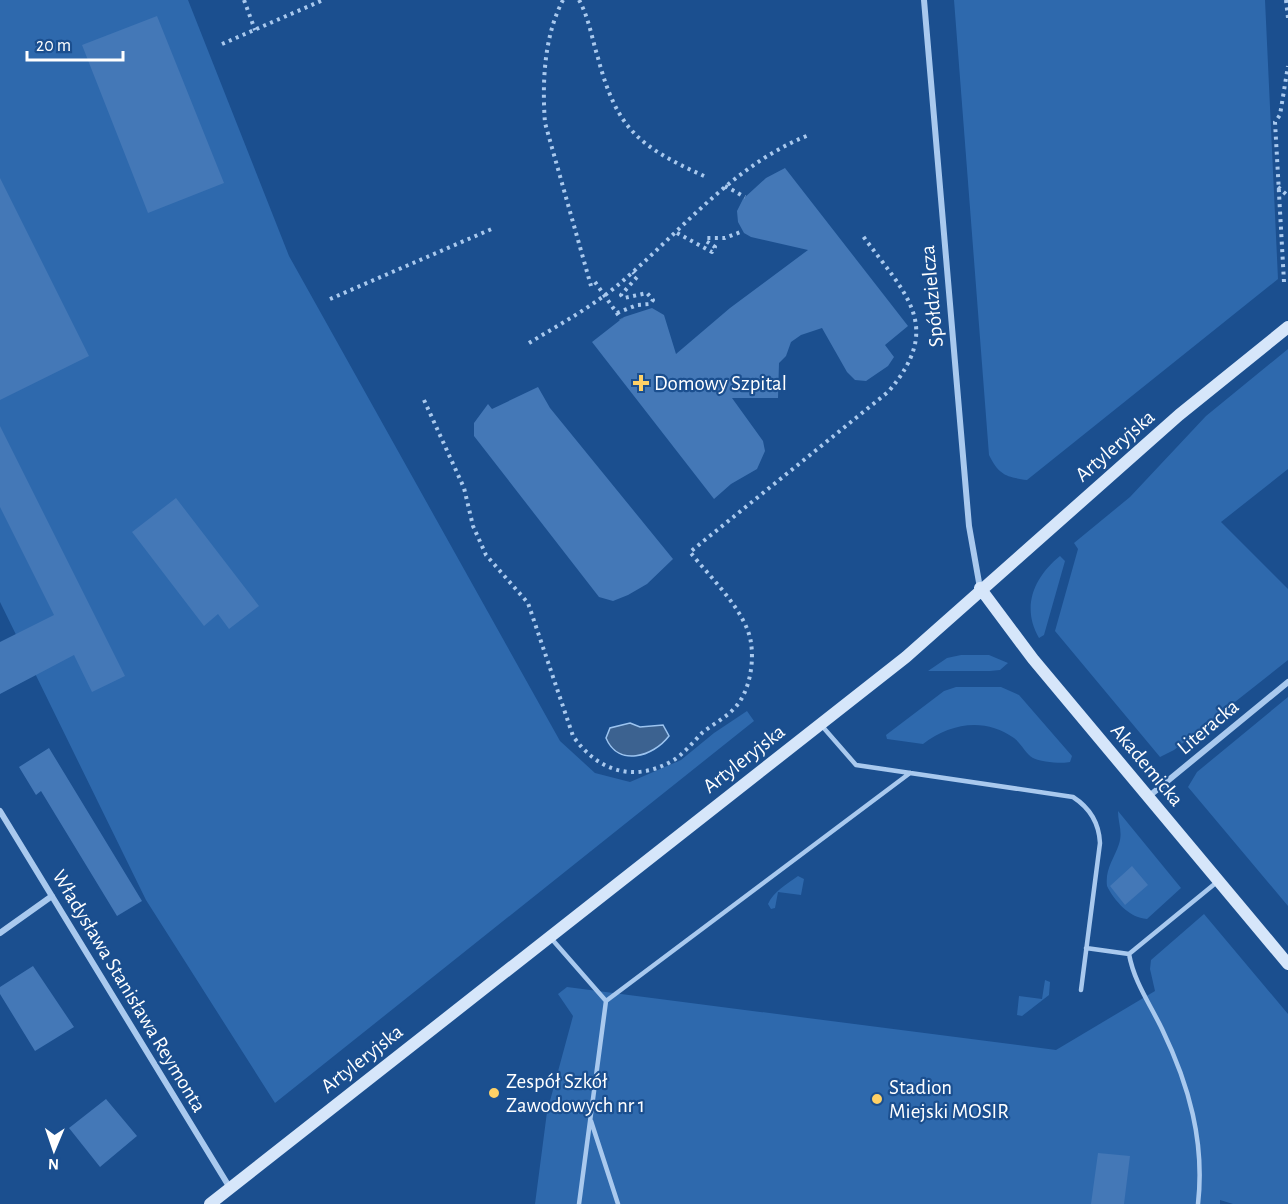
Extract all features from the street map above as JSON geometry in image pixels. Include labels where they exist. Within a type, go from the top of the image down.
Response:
[{"type":"street","name":"Spółdzielcza","points":[[924,0],[969,526],[980,588]]},
{"type":"street","name":"Artyleryjska","points":[[210,1204],[906,657],[980,588],[1179,415],[1288,327]]},
{"type":"street","name":"Akademicka","points":[[980,588],[1014,636],[1288,964]]},
{"type":"street","name":"Literacka","points":[[1148,797],[1288,682]]},
{"type":"street","name":"Władysława Stanisława Reymonta","points":[[0,811],[230,1188]]},
{"type":"street","points":[[0,933],[52,896]]},
{"type":"lane","points":[[820,724],[856,765],[1073,797],[1084,804],[1099,828],[1100,843],[1081,990]]},
{"type":"lane","points":[[579,1204],[606,1001],[910,773]]},
{"type":"lane","points":[[1086,948],[1129,954],[1218,881]]},
{"type":"lane","points":[[550,937],[606,1001]]},
{"type":"lane","points":[[1129,954],[1133,975],[1178,1061],[1188,1094],[1200,1157],[1198,1204]]},
{"type":"lane","points":[[590,1119],[618,1204]]},
{"type":"path","points":[[244,0],[255,30]]},
{"type":"path","points":[[222,44],[323,0]]},
{"type":"path","points":[[563,0],[556,14],[547,58],[543,99],[545,123],[593,284],[621,319]]},
{"type":"path","points":[[579,0],[617,114],[650,147],[667,159],[704,176]]},
{"type":"path","points":[[1286,0],[1288,18]]},
{"type":"path","points":[[1284,282],[1275,122],[1280,115],[1288,66]]},
{"type":"path","points":[[529,343],[604,295],[677,233],[725,186],[760,160],[809,135]]},
{"type":"path","points":[[725,186],[745,197]]},
{"type":"path","points":[[1278,187],[1288,196]]},
{"type":"path","points":[[330,299],[494,228]]},
{"type":"path","points":[[677,233],[712,252],[715,247],[706,241],[707,238],[725,238],[743,231]]},
{"type":"path","points":[[424,400],[464,488],[473,526],[486,555],[528,603],[573,736],[585,754],[604,766],[632,773],[655,769],[674,760],[738,704],[750,675],[751,642],[746,624],[690,552],[881,398],[910,362],[916,334],[914,312],[908,298],[863,236]]},
{"type":"path","points":[[617,314],[637,305],[650,304],[653,300],[647,292],[624,298],[621,295],[636,277],[633,272]]},
{"type":"shaded area","points":[[0,0],[188,0],[289,256],[560,741],[595,773],[630,782],[681,760],[714,733],[747,711],[754,721],[275,1103],[146,900],[0,602]]},
{"type":"shaded area","points":[[954,0],[1265,0],[1278,279],[1027,480],[1004,474],[996,467],[989,455]]},
{"type":"shaded area","points":[[1288,349],[1288,469],[1221,522],[1288,589],[1288,660],[1174,750],[1160,757],[1055,631],[1078,549],[1074,543],[1130,497],[1206,416]]},
{"type":"shaded area","points":[[1060,556],[1065,561],[1044,635],[1039,638],[1031,615],[1033,593],[1043,573]]},
{"type":"shaded area","points":[[961,655],[989,655],[1008,663],[1000,670],[990,671],[928,671],[947,658]]},
{"type":"shaded area","points":[[956,687],[1001,687],[1019,695],[1072,756],[1070,762],[1036,759],[1003,731],[980,725],[956,727],[923,744],[887,739],[886,735],[944,691]]},
{"type":"shaded area","points":[[1288,697],[1288,906],[1188,787],[1197,772]]},
{"type":"shaded area","points":[[630,723],[640,727],[663,725],[669,736],[645,754],[627,756],[611,747],[606,738],[610,728]]},
{"type":"shaded area","points":[[1118,811],[1181,888],[1147,919],[1128,912],[1107,886],[1109,869],[1120,840]]},
{"type":"shaded area","points":[[798,876],[804,879],[801,895],[778,892],[775,908],[771,909],[768,904],[773,896],[781,888]]},
{"type":"shaded area","name":"Stadion Miejski MOSIR","points":[[1204,914],[1288,1014],[1288,1204],[1233,1204],[1220,1200],[1220,1204],[535,1204],[547,1112],[573,1016],[558,994],[567,987],[1056,1050],[1155,991],[1150,969],[1151,960]]},
{"type":"shaded area","points":[[1045,980],[1050,982],[1049,995],[1022,1016],[1017,1015],[1019,996],[1042,999]]},
{"type":"building","points":[[157,16],[224,183],[148,213],[82,45]]},
{"type":"building","points":[[785,168],[908,326],[885,345],[894,357],[888,366],[866,381],[855,380],[847,372],[822,328],[801,335],[791,342],[786,356],[779,363],[778,398],[732,398],[763,441],[765,451],[757,469],[731,484],[714,499],[592,342],[624,317],[652,308],[664,315],[676,354],[730,308],[808,250],[751,237],[744,233],[738,222],[737,211],[743,199],[766,178]]},
{"type":"building","points":[[0,178],[89,356],[0,400]]},
{"type":"building","points":[[538,387],[550,408],[673,559],[647,584],[613,601],[599,597],[474,436],[474,423],[488,404],[492,409]]},
{"type":"building","points":[[0,426],[125,676],[92,692],[74,655],[0,694],[0,642],[54,615],[0,507]]},
{"type":"building","points":[[176,498],[259,606],[229,629],[218,614],[204,626],[132,532]]},
{"type":"building","points":[[49,748],[142,901],[117,916],[41,791],[36,795],[19,767]]},
{"type":"building","points":[[1132,866],[1148,885],[1125,905],[1110,886]]},
{"type":"building","points":[[33,966],[74,1027],[35,1051],[0,994],[0,987]]},
{"type":"building","points":[[106,1099],[137,1136],[100,1167],[69,1128]]},
{"type":"building","points":[[1098,1153],[1130,1156],[1124,1204],[1091,1204]]},
{"type":"place","name":"Domowy Szpital","points":[[641,383]]},
{"type":"place","name":"Zespół Szkół Zawodowych nr 1","points":[[494,1093]]},
{"type":"place","name":"Stadion Miejski MOSIR","points":[[877,1099]]}]
